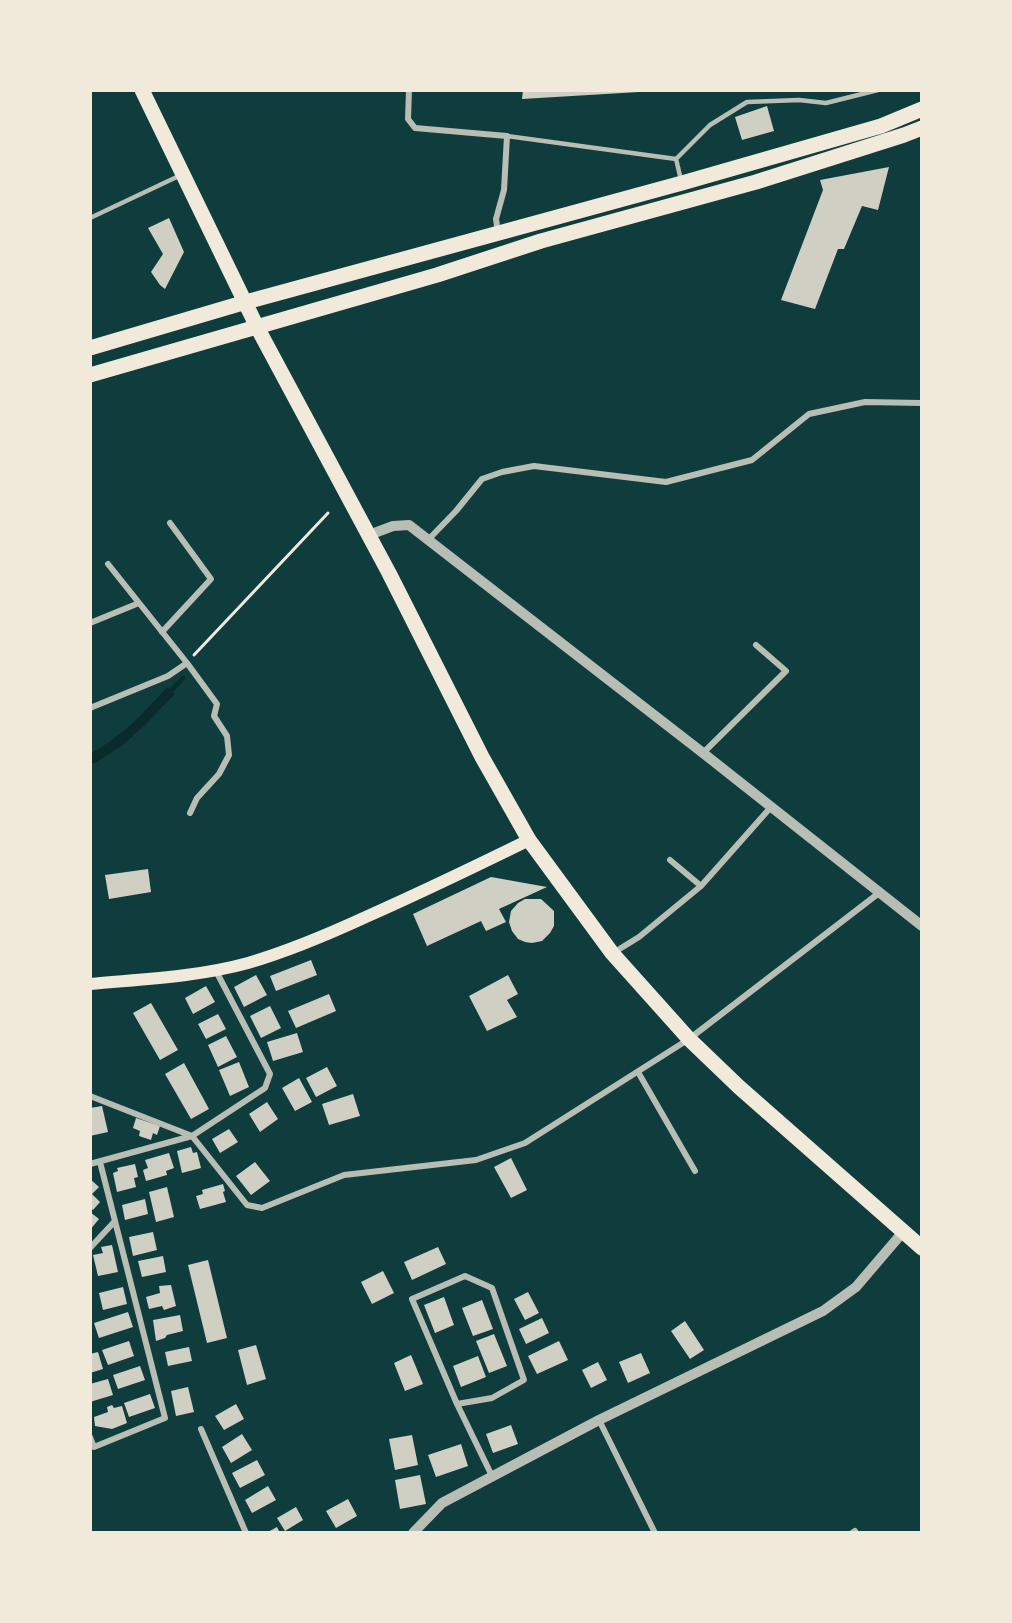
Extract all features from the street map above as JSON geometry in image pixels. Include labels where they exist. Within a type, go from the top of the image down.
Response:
[{"type":"main road","points":[[142,90],[257,327],[369,535],[477,748],[529,840],[612,954],[689,1039],[739,1088],[922,1248]]},
{"type":"main road","points":[[90,348],[246,302],[881,126],[922,109]]},
{"type":"main road","points":[[90,375],[437,275],[541,240],[756,182],[922,128]]},
{"type":"main road","points":[[90,984],[216,970],[282,952],[419,893],[529,840]]},
{"type":"street","points":[[410,90],[408,119],[415,128],[507,136],[504,190],[496,219],[498,234]]},
{"type":"street","points":[[428,540],[456,512],[482,479],[502,472],[534,466],[666,482],[752,460],[809,414],[865,402],[922,403]]},
{"type":"street","points":[[162,632],[211,579],[170,523]]},
{"type":"street","points":[[369,535],[393,526],[409,525],[922,926]]},
{"type":"street","points":[[108,564],[217,704],[214,716],[226,736],[229,754],[219,774],[197,798],[190,813]]},
{"type":"street","points":[[90,623],[139,603]]},
{"type":"street","points":[[703,753],[786,671],[756,645]]},
{"type":"street","points":[[90,708],[168,676],[187,663]]},
{"type":"street","points":[[612,954],[639,937],[701,886],[771,807]]},
{"type":"street","points":[[670,860],[701,886]]},
{"type":"street","points":[[90,1096],[192,1136],[247,1205],[262,1208],[345,1175],[476,1160],[525,1143],[689,1039],[879,892]]},
{"type":"street","points":[[90,1164],[192,1136],[265,1088],[270,1074],[216,970]]},
{"type":"street","points":[[638,1072],[695,1172]]},
{"type":"street","points":[[90,1437],[94,1447],[165,1419],[100,1162]]},
{"type":"street","points":[[90,1248],[115,1221]]},
{"type":"street","points":[[413,1533],[442,1503],[599,1420],[823,1311],[856,1287],[903,1232]]},
{"type":"street","points":[[457,1404],[492,1398],[524,1380],[492,1288],[465,1276],[412,1299],[457,1404],[492,1476]]},
{"type":"street","points":[[599,1420],[655,1533]]},
{"type":"street","points":[[201,1429],[246,1533]]},
{"type":"lane","points":[[676,159],[710,125],[747,102],[799,100],[826,104],[878,90]]},
{"type":"lane","points":[[507,136],[676,159]]},
{"type":"lane","points":[[676,159],[682,183]]},
{"type":"lane","points":[[90,218],[183,174]]},
{"type":"path","points":[[187,663],[328,513]]},
{"type":"water","points":[[167,687],[175,694],[145,725],[123,745],[90,764],[90,754],[132,724]]},
{"type":"building","points":[[523,90],[639,90],[639,92],[522,99]]},
{"type":"building","points":[[767,106],[774,131],[742,140],[735,117]]},
{"type":"building","points":[[889,167],[878,210],[862,206],[844,249],[838,249],[815,309],[781,300],[823,190],[820,180]]},
{"type":"building","points":[[169,218],[184,252],[165,289],[151,272],[163,254],[148,228]]},
{"type":"building","points":[[148,869],[151,892],[109,899],[105,875]]},
{"type":"building","points":[[491,877],[547,887],[499,909],[506,922],[486,931],[481,921],[427,946],[413,914]]},
{"type":"building","points":[[525,899],[541,899],[554,911],[554,926],[542,941],[525,942],[518,939],[512,931],[509,922],[511,911]]},
{"type":"building","points":[[311,960],[317,975],[276,991],[270,976]]},
{"type":"building","points":[[256,975],[267,995],[244,1007],[234,987]]},
{"type":"building","points":[[508,975],[518,994],[507,1000],[517,1017],[487,1031],[469,996]]},
{"type":"building","points":[[206,986],[215,1002],[193,1014],[185,998]]},
{"type":"building","points":[[329,994],[336,1011],[296,1028],[288,1011]]},
{"type":"building","points":[[151,1003],[178,1050],[160,1060],[133,1013]]},
{"type":"building","points":[[270,1006],[281,1028],[261,1038],[250,1016]]},
{"type":"building","points":[[218,1014],[226,1029],[206,1039],[198,1024]]},
{"type":"building","points":[[297,1033],[303,1052],[273,1061],[267,1042]]},
{"type":"building","points":[[226,1036],[237,1057],[218,1067],[208,1045]]},
{"type":"building","points":[[239,1062],[249,1087],[230,1096],[219,1070]]},
{"type":"building","points":[[184,1063],[209,1109],[191,1119],[165,1074]]},
{"type":"building","points":[[327,1067],[337,1086],[316,1097],[306,1078]]},
{"type":"building","points":[[299,1078],[312,1102],[295,1111],[282,1088]]},
{"type":"building","points":[[353,1094],[360,1116],[329,1125],[322,1104]]},
{"type":"building","points":[[267,1102],[278,1119],[260,1132],[249,1114]]},
{"type":"building","points":[[102,1106],[108,1132],[90,1136],[90,1108]]},
{"type":"building","points":[[136,1118],[160,1126],[157,1135],[153,1133],[151,1140],[139,1136],[140,1131],[133,1128]]},
{"type":"building","points":[[229,1129],[238,1142],[220,1153],[212,1139]]},
{"type":"building","points":[[191,1147],[193,1153],[197,1152],[201,1168],[182,1173],[177,1151]]},
{"type":"building","points":[[169,1153],[174,1168],[166,1171],[167,1175],[146,1181],[143,1170],[148,1168],[145,1160]]},
{"type":"building","points":[[511,1158],[527,1190],[511,1198],[494,1167]]},
{"type":"building","points":[[255,1162],[270,1181],[251,1195],[236,1176]]},
{"type":"building","points":[[135,1164],[138,1177],[134,1178],[136,1187],[117,1192],[113,1173],[118,1171],[117,1168]]},
{"type":"building","points":[[90,1179],[99,1187],[92,1194],[100,1202],[93,1210],[90,1208]]},
{"type":"building","points":[[223,1184],[226,1202],[200,1209],[196,1196],[203,1194],[202,1190]]},
{"type":"building","points":[[167,1187],[174,1217],[156,1222],[149,1192]]},
{"type":"building","points":[[145,1199],[148,1214],[125,1220],[122,1205]]},
{"type":"building","points":[[90,1212],[99,1219],[90,1230]]},
{"type":"building","points":[[153,1232],[157,1250],[133,1256],[129,1237]]},
{"type":"building","points":[[112,1245],[118,1272],[98,1276],[93,1255],[103,1253],[101,1247]]},
{"type":"building","points":[[438,1247],[446,1264],[412,1280],[404,1262]]},
{"type":"building","points":[[163,1256],[166,1272],[142,1277],[138,1261]]},
{"type":"building","points":[[208,1260],[227,1338],[207,1343],[188,1265]]},
{"type":"building","points":[[383,1271],[394,1293],[372,1304],[361,1282]]},
{"type":"building","points":[[171,1285],[176,1306],[164,1310],[162,1306],[149,1309],[146,1297],[160,1293],[159,1286]]},
{"type":"building","points":[[123,1287],[127,1304],[103,1310],[99,1293]]},
{"type":"building","points":[[528,1292],[539,1313],[525,1320],[514,1299]]},
{"type":"building","points":[[444,1297],[454,1325],[435,1333],[424,1305]]},
{"type":"building","points":[[482,1300],[493,1329],[473,1336],[462,1308]]},
{"type":"building","points":[[128,1312],[133,1327],[99,1338],[94,1323]]},
{"type":"building","points":[[180,1315],[183,1331],[167,1335],[156,1341],[153,1320]]},
{"type":"building","points":[[542,1318],[549,1333],[526,1344],[519,1329]]},
{"type":"building","points":[[685,1321],[704,1350],[690,1359],[671,1331]]},
{"type":"building","points":[[494,1334],[507,1366],[489,1373],[476,1341]]},
{"type":"building","points":[[129,1341],[134,1356],[108,1365],[102,1350]]},
{"type":"building","points":[[559,1341],[568,1360],[537,1374],[528,1356]]},
{"type":"building","points":[[256,1345],[266,1379],[247,1385],[238,1350]]},
{"type":"building","points":[[189,1347],[192,1361],[168,1366],[165,1352]]},
{"type":"building","points":[[98,1352],[103,1369],[90,1373],[90,1354]]},
{"type":"building","points":[[641,1353],[650,1373],[628,1383],[619,1362]]},
{"type":"building","points":[[411,1355],[423,1384],[405,1391],[394,1363]]},
{"type":"building","points":[[478,1356],[486,1377],[461,1387],[453,1366]]},
{"type":"building","points":[[598,1362],[607,1380],[591,1388],[582,1370]]},
{"type":"building","points":[[140,1366],[145,1380],[118,1389],[113,1375]]},
{"type":"building","points":[[108,1379],[113,1395],[90,1402],[90,1384]]},
{"type":"building","points":[[188,1387],[194,1412],[176,1416],[171,1391]]},
{"type":"building","points":[[150,1394],[155,1408],[129,1417],[124,1403]]},
{"type":"building","points":[[236,1404],[244,1419],[224,1430],[215,1416]]},
{"type":"building","points":[[112,1405],[114,1408],[122,1406],[127,1423],[112,1429],[95,1426],[94,1417],[108,1412],[107,1407]]},
{"type":"building","points":[[511,1425],[518,1444],[493,1453],[486,1434]]},
{"type":"building","points":[[242,1434],[252,1450],[231,1463],[222,1447]]},
{"type":"building","points":[[412,1435],[418,1465],[395,1470],[389,1439]]},
{"type":"building","points":[[461,1444],[468,1466],[436,1477],[428,1455]]},
{"type":"building","points":[[257,1460],[265,1475],[240,1488],[232,1473]]},
{"type":"building","points":[[420,1475],[426,1504],[400,1509],[395,1480]]},
{"type":"building","points":[[268,1486],[276,1500],[252,1513],[245,1500]]},
{"type":"building","points":[[348,1499],[357,1516],[336,1528],[326,1511]]},
{"type":"building","points":[[296,1507],[303,1520],[285,1531],[277,1518]]},
{"type":"building","points":[[277,1527],[280,1533],[266,1533]]},
{"type":"waterway","points":[[167,695],[183,678]]}]
